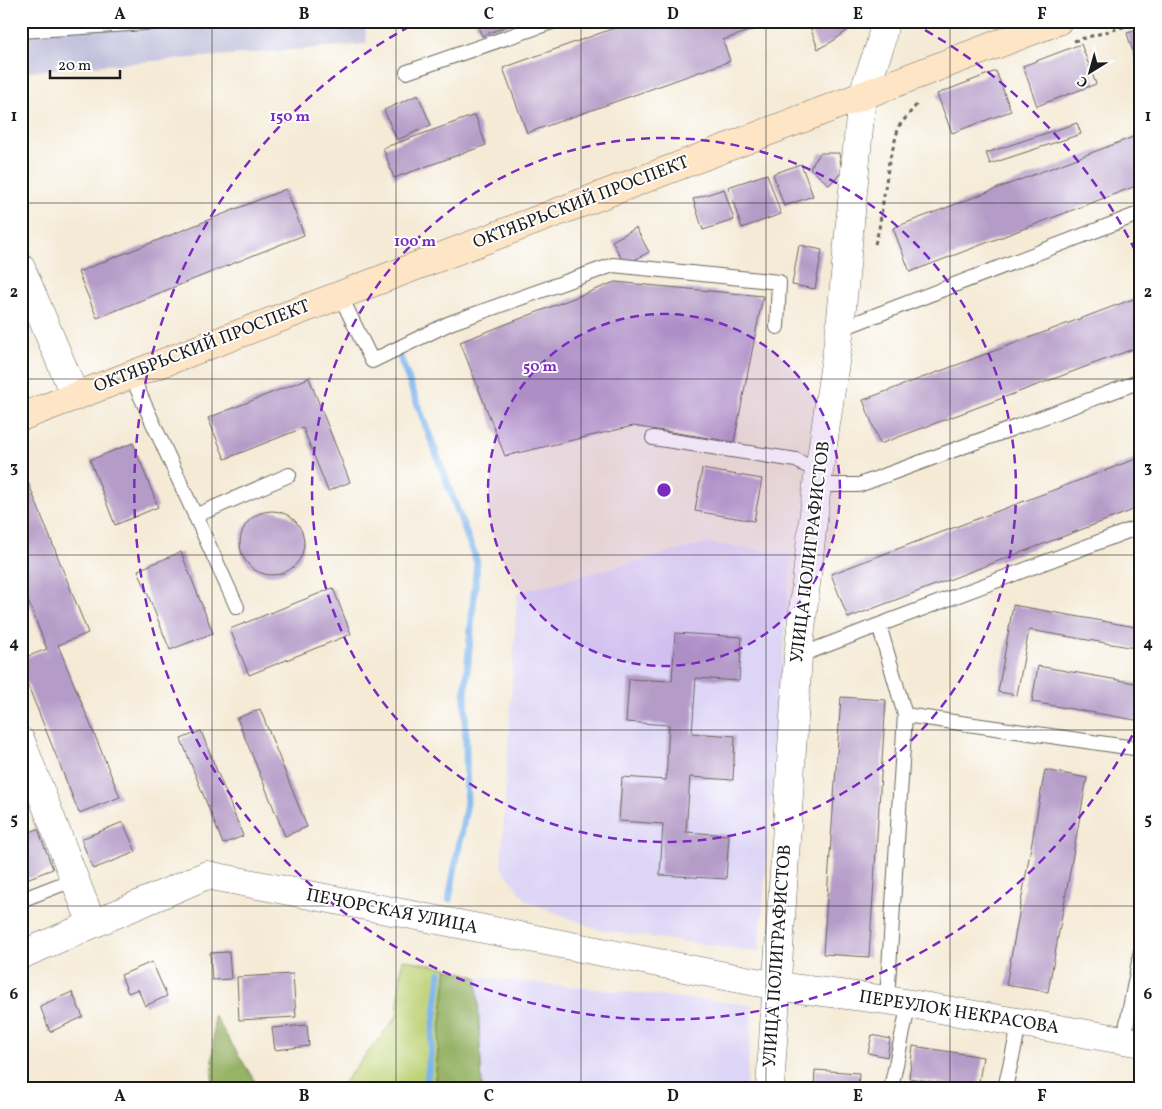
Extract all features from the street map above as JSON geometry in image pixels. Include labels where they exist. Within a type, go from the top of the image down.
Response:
[{"type":"street","name":"УЛИЦА ПОЛИГРАФИСТОВ","points":[[770,1088],[798,656],[818,479],[840,329],[862,96],[880,46],[885,21]]},
{"type":"street","name":"ОКТЯБРЬСКИЙ ПРОСПЕКТ","points":[[21,417],[862,96],[1062,33]]},
{"type":"street","points":[[21,268],[75,396]]},
{"type":"street","points":[[21,741],[92,924]]},
{"type":"street","name":"ПЕЧОРСКАЯ УЛИЦА","points":[[21,955],[207,875],[776,986]]},
{"type":"street","name":"ПЕРЕУЛОК НЕКРАСОВА","points":[[776,986],[898,1002],[1132,1041]]},
{"type":"lane","points":[[21,31],[175,21]]},
{"type":"lane","points":[[407,72],[555,21]]},
{"type":"lane","points":[[840,329],[1141,213]]},
{"type":"lane","points":[[340,295],[372,361],[450,323],[613,265],[778,282],[777,327]]},
{"type":"lane","points":[[131,375],[236,608]]},
{"type":"lane","points":[[653,438],[796,460],[818,479],[859,485],[1141,381]]},
{"type":"lane","points":[[195,516],[289,475]]},
{"type":"lane","points":[[798,656],[1141,526]]},
{"type":"lane","points":[[879,625],[905,715],[898,1002],[891,1088]]},
{"type":"lane","points":[[905,715],[1141,749]]},
{"type":"lane","points":[[21,900],[75,879]]},
{"type":"lane","points":[[1132,1041],[1141,951]]},
{"type":"lane","points":[[1004,1088],[1020,1022]]},
{"type":"path","points":[[1062,33],[1141,22]]},
{"type":"path","points":[[874,247],[879,229],[889,162],[898,126],[916,104],[923,100]]},
{"type":"shaded area","points":[[21,21],[364,21],[367,44],[21,73]]},
{"type":"shaded area","points":[[706,543],[791,554],[759,952],[599,930],[527,901],[501,867],[517,593]]},
{"type":"shaded area","points":[[477,977],[753,1005],[746,1088],[482,1088]]},
{"type":"shaded area","points":[[1015,1079],[1052,1084],[1104,1088],[1013,1088]]},
{"type":"green space","points":[[402,959],[447,968],[434,1088],[339,1088],[397,1016]]},
{"type":"green space","points":[[447,968],[477,977],[482,1088],[434,1088]]},
{"type":"green space","points":[[214,1015],[259,1088],[212,1088]]},
{"type":"building","points":[[475,21],[519,21],[482,36]]},
{"type":"building","points":[[634,21],[775,22],[723,40],[730,61],[527,133],[503,68]]},
{"type":"building","points":[[808,21],[852,21],[847,31],[818,49]]},
{"type":"building","points":[[1141,29],[1141,68],[1138,69],[1127,33]]},
{"type":"building","points":[[1081,44],[1096,84],[1037,106],[1023,66]]},
{"type":"building","points":[[996,71],[1011,111],[952,133],[937,94]]},
{"type":"building","points":[[418,95],[431,125],[397,140],[384,110]]},
{"type":"building","points":[[475,115],[486,145],[394,178],[383,148]]},
{"type":"building","points":[[1077,123],[1081,134],[990,164],[986,153]]},
{"type":"building","points":[[1141,134],[1141,184],[910,272],[893,228]]},
{"type":"building","points":[[820,153],[839,153],[842,172],[829,185],[810,168]]},
{"type":"building","points":[[801,164],[813,196],[784,206],[773,174]]},
{"type":"building","points":[[767,174],[781,214],[742,228],[728,187]]},
{"type":"building","points":[[286,189],[304,235],[97,318],[78,272]]},
{"type":"building","points":[[724,189],[734,220],[703,230],[693,199]]},
{"type":"building","points":[[636,228],[649,252],[625,265],[612,241]]},
{"type":"building","points":[[799,245],[822,250],[815,289],[792,285]]},
{"type":"building","points":[[615,282],[763,296],[734,442],[633,426],[505,456],[460,342]]},
{"type":"building","points":[[1141,296],[1141,346],[880,444],[863,400]]},
{"type":"building","points":[[309,378],[350,482],[328,491],[303,428],[225,459],[208,418]]},
{"type":"building","points":[[133,443],[158,507],[115,525],[90,460]]},
{"type":"building","points":[[1141,457],[1141,507],[848,618],[831,574]]},
{"type":"building","points":[[702,469],[762,479],[754,521],[695,511]]},
{"type":"building","points":[[28,482],[88,633],[58,645],[120,797],[79,813],[21,668],[21,659],[47,649],[21,583],[21,485]]},
{"type":"building","points":[[272,511],[284,513],[295,520],[302,531],[304,543],[302,555],[295,566],[284,573],[272,575],[260,573],[249,566],[242,555],[240,543],[242,531],[249,520],[260,513]]},
{"type":"building","points":[[181,552],[213,633],[170,650],[138,570]]},
{"type":"building","points":[[333,588],[351,634],[249,675],[230,629]]},
{"type":"building","points":[[1013,605],[1141,628],[1141,649],[1029,630],[1017,695],[998,692]]},
{"type":"building","points":[[675,633],[742,637],[739,681],[696,678],[692,733],[735,736],[733,780],[690,777],[686,832],[729,835],[726,879],[660,875],[663,824],[619,821],[622,777],[666,780],[669,725],[626,722],[629,679],[672,681]]},
{"type":"building","points":[[1038,666],[1141,684],[1141,721],[1032,702]]},
{"type":"building","points":[[841,697],[886,700],[869,957],[823,954]]},
{"type":"building","points":[[260,709],[307,827],[285,836],[237,718]]},
{"type":"building","points":[[201,731],[243,836],[223,844],[181,739]]},
{"type":"building","points":[[1045,770],[1087,778],[1048,992],[1006,985]]},
{"type":"building","points":[[123,822],[136,852],[93,869],[81,839]]},
{"type":"building","points":[[38,829],[53,869],[21,881],[21,835]]},
{"type":"building","points":[[229,952],[231,979],[212,980],[210,953]]},
{"type":"building","points":[[152,962],[167,996],[145,1006],[138,989],[128,993],[121,975]]},
{"type":"building","points":[[293,974],[296,1017],[239,1020],[237,977]]},
{"type":"building","points":[[72,992],[83,1017],[50,1032],[40,1006]]},
{"type":"building","points":[[307,1025],[309,1046],[275,1050],[272,1028]]},
{"type":"building","points":[[872,1035],[890,1039],[887,1057],[868,1053]]},
{"type":"building","points":[[913,1046],[983,1057],[978,1088],[909,1078]]},
{"type":"building","points":[[815,1070],[859,1073],[858,1088],[814,1088]]},
{"type":"waterway","points":[[397,349],[477,562],[465,694],[467,803],[449,899]]},
{"type":"waterway","points":[[426,1088],[440,973]]}]
